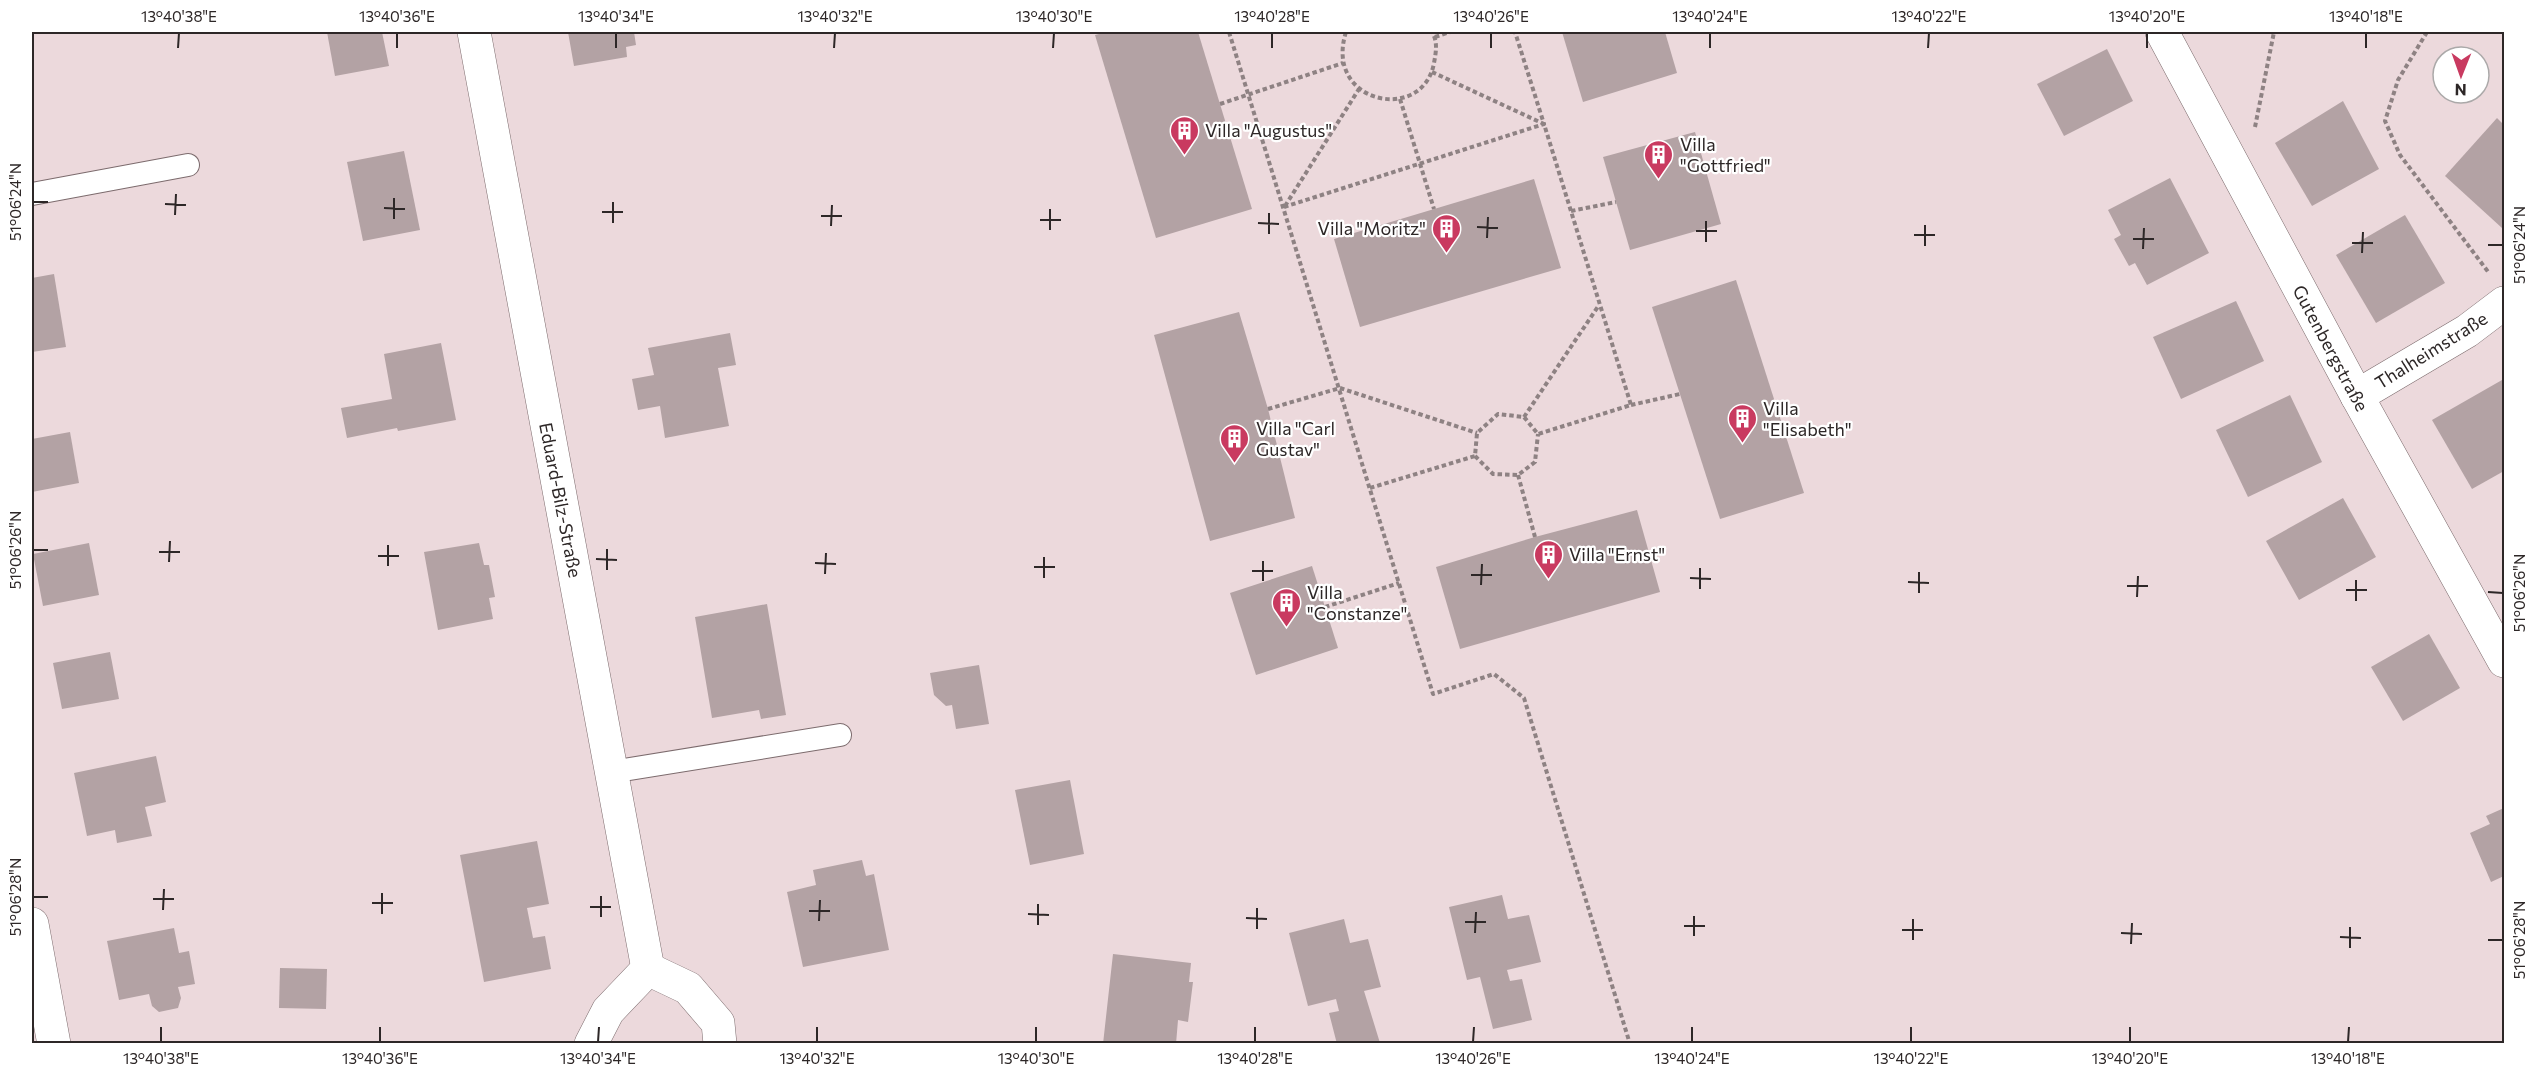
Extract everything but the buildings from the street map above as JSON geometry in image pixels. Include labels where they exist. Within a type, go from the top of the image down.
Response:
[{"type":"street","name":"Eduard-Bilz-Straße","points":[[474,32],[648,969]]},
{"type":"street","name":"Gutenbergstraße","points":[[2162,32],[2357,396],[2505,661]]},
{"type":"street","name":"Thalheimstraße","points":[[2357,396],[2467,331],[2501,292]]},
{"type":"street","points":[[32,924],[54,1044]]},
{"type":"street","points":[[591,1044],[608,1011],[648,969],[688,988],[718,1023],[720,1044]]},
{"type":"lane","points":[[32,194],[188,165]]},
{"type":"lane","points":[[611,771],[840,735]]},
{"type":"path","points":[[1229,32],[1433,694],[1494,674],[1524,698],[1630,1044]]},
{"type":"path","points":[[1346,32],[1341,47],[1347,73],[1359,89],[1380,99],[1400,99],[1423,86],[1432,72],[1437,49],[1432,32]]},
{"type":"path","points":[[1435,37],[1450,32]]},
{"type":"path","points":[[1515,32],[1631,405]]},
{"type":"path","points":[[2249,133],[2255,127],[2274,32]]},
{"type":"path","points":[[2427,32],[2398,80],[2385,121],[2400,155],[2501,292]]},
{"type":"path","points":[[1220,104],[1250,96],[1343,63]]},
{"type":"path","points":[[1432,72],[1544,124]]},
{"type":"path","points":[[1284,207],[1359,89]]},
{"type":"path","points":[[1400,99],[1422,163],[1434,209]]},
{"type":"path","points":[[1284,207],[1544,124]]},
{"type":"path","points":[[1571,211],[1616,202]]},
{"type":"path","points":[[1524,417],[1599,304]]},
{"type":"path","points":[[1268,409],[1340,388],[1476,433]]},
{"type":"path","points":[[1538,434],[1631,405],[1680,394]]},
{"type":"path","points":[[1498,414],[1524,417],[1538,434],[1535,462],[1518,475],[1493,474],[1475,456],[1476,433],[1498,414]]},
{"type":"path","points":[[1370,488],[1475,456]]},
{"type":"path","points":[[1518,475],[1535,537]]},
{"type":"path","points":[[1325,607],[1399,583]]},
{"type":"place","name":"Villa \"Augustus\"","points":[[1184,156]]},
{"type":"place","name":"Villa \"Gottfried\"","points":[[1659,180]]},
{"type":"place","name":"Villa \"Moritz\"","points":[[1447,254]]},
{"type":"place","name":"Villa \"Elisabeth\"","points":[[1742,444]]},
{"type":"place","name":"Villa \"Carl Gustav\"","points":[[1235,464]]},
{"type":"place","name":"Villa \"Ernst\"","points":[[1548,580]]},
{"type":"place","name":"Villa \"Constanze\"","points":[[1286,628]]}]
